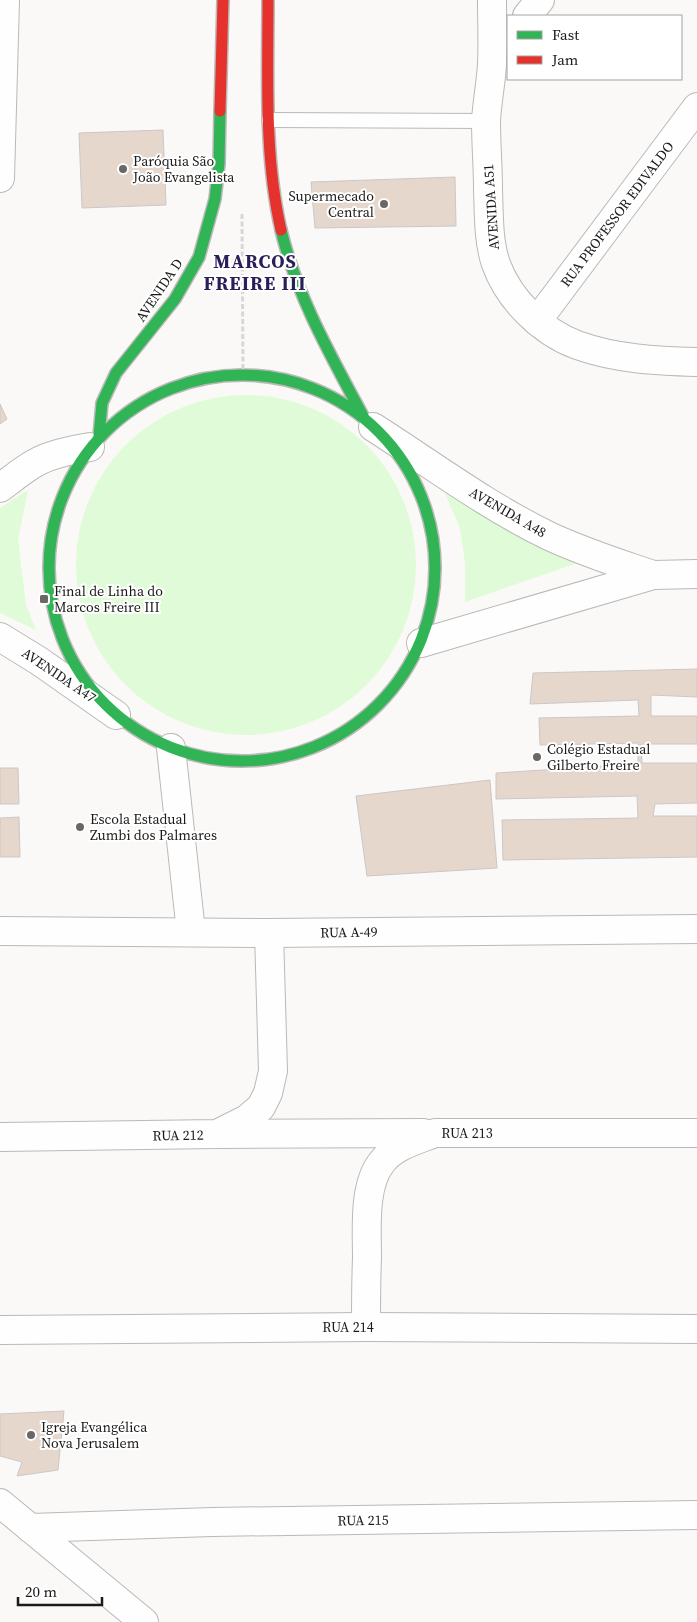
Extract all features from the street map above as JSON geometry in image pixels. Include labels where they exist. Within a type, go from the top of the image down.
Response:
[{"type":"street","points":[[0,178],[5,0]]},
{"type":"street","name":"AVENIDA D","points":[[95,441],[102,402],[108,386],[116,373],[175,299],[199,257],[209,224],[215,199],[219,164],[224,0]]},
{"type":"street","points":[[268,0],[269,120],[274,190],[288,254],[300,290],[321,336],[369,423]]},
{"type":"street","name":"AVENIDA A51","points":[[492,0],[492,64],[486,121],[489,219],[496,264],[505,283],[512,294],[537,321],[562,338],[576,344],[623,357],[697,362]]},
{"type":"street","points":[[529,15],[540,0]]},
{"type":"street","points":[[492,64],[507,43]]},
{"type":"street","name":"RUA PROFESSOR EDIVALDO","points":[[537,321],[697,107]]},
{"type":"street","points":[[228,375],[265,376],[301,384],[334,399],[369,423],[399,456],[418,490],[431,528],[435,567],[432,606],[421,643],[408,668],[393,690],[374,710],[353,727],[330,741],[278,759],[251,761],[197,756],[171,748],[142,734],[116,715],[90,688],[70,657],[56,622],[49,586],[49,549],[56,512],[70,478],[95,441],[127,412],[158,393],[192,380],[228,375]]},
{"type":"street","name":"AVENIDA A48","points":[[369,423],[477,494],[549,536],[653,575]]},
{"type":"street","points":[[0,488],[42,460],[95,441]]},
{"type":"street","name":"AVENIDA A48","points":[[421,643],[653,575],[697,574]]},
{"type":"street","name":"AVENIDA A47","points":[[0,637],[39,660],[116,715]]},
{"type":"street","points":[[171,748],[191,932]]},
{"type":"street","name":"RUA A-49","points":[[0,931],[269,933],[697,929]]},
{"type":"street","name":"RUA 212","points":[[0,1137],[217,1134],[252,1116],[264,1101],[271,1082],[274,1055],[269,933]]},
{"type":"street","points":[[217,1134],[435,1133]]},
{"type":"street","name":"RUA 213","points":[[366,1327],[370,1191],[382,1162],[395,1150],[435,1133],[697,1133]]},
{"type":"street","name":"RUA 214","points":[[0,1330],[366,1327],[697,1329]]},
{"type":"street","points":[[0,1503],[144,1622]]},
{"type":"street","name":"RUA 215","points":[[30,1528],[212,1522],[697,1515]]},
{"type":"lane","points":[[269,120],[486,121]]},
{"type":"green space","points":[[229,395],[263,395],[311,407],[341,423],[367,444],[388,470],[404,500],[416,548],[416,582],[404,630],[388,660],[367,686],[341,707],[311,723],[263,735],[229,735],[181,723],[151,707],[125,686],[114,673],[104,660],[88,630],[83,614],[76,582],[76,548],[88,500],[104,470],[125,444],[138,433],[151,423],[181,407],[197,402]]},
{"type":"green space","points":[[28,490],[18,540],[26,605],[36,630],[0,613],[0,508]]},
{"type":"green space","points":[[445,493],[583,561],[465,602],[465,563],[460,528]]},
{"type":"building","name":"Paróquia São João Evangelista","points":[[163,130],[166,205],[82,208],[79,133]]},
{"type":"building","name":"Supermecado Central","points":[[455,177],[456,226],[315,228],[311,182]]},
{"type":"building","points":[[0,404],[7,419],[0,424]]},
{"type":"building","points":[[697,669],[697,697],[651,695],[651,716],[697,716],[697,744],[641,744],[642,763],[697,763],[697,803],[655,804],[653,816],[697,816],[697,857],[503,860],[502,820],[638,818],[637,796],[496,799],[496,773],[638,764],[638,743],[540,745],[539,718],[639,716],[638,700],[530,704],[533,673]]},
{"type":"building","points":[[0,768],[18,768],[19,804],[0,804]]},
{"type":"building","points":[[490,780],[497,868],[367,876],[356,796]]},
{"type":"building","points":[[19,817],[20,857],[0,857],[0,818]]},
{"type":"building","name":"Igreja Evangélica Nova Jerusalem","points":[[64,1411],[58,1470],[17,1476],[22,1462],[0,1456],[0,1414]]},
{"type":"traffic: fast","points":[[99,436],[102,403],[116,373],[175,299],[199,257],[215,199],[219,164],[220,111]]},
{"type":"traffic: fast","points":[[281,230],[296,279],[316,326],[363,416]]},
{"type":"traffic: fast","points":[[242,375],[280,379],[316,390],[349,407],[379,431],[403,461],[420,494],[431,530],[435,568],[431,606],[420,642],[403,675],[379,705],[349,729],[316,746],[280,757],[242,761],[204,757],[168,746],[135,729],[105,705],[81,675],[64,642],[53,606],[49,568],[53,530],[64,494],[81,461],[105,431],[135,407],[168,390],[204,379],[242,375]]},
{"type":"traffic: jam","points":[[220,111],[223,0]]},
{"type":"traffic: jam","points":[[268,0],[269,145],[281,230]]},
{"type":"place","name":"Paróquia São João Evangelista","points":[[123,169]]},
{"type":"place","name":"Supermecado Central","points":[[384,204]]},
{"type":"place","name":"Final de Linha do Marcos Freire III","points":[[44,599]]},
{"type":"place","name":"Colégio Estadual Gilberto Freire","points":[[537,757]]},
{"type":"place","name":"Escola Estadual Zumbi dos Palmares","points":[[80,827]]},
{"type":"place","name":"Igreja Evangélica Nova Jerusalem","points":[[31,1435]]},
{"type":"district","name":"MARCOS FREIRE III","points":[[255,272]]}]
